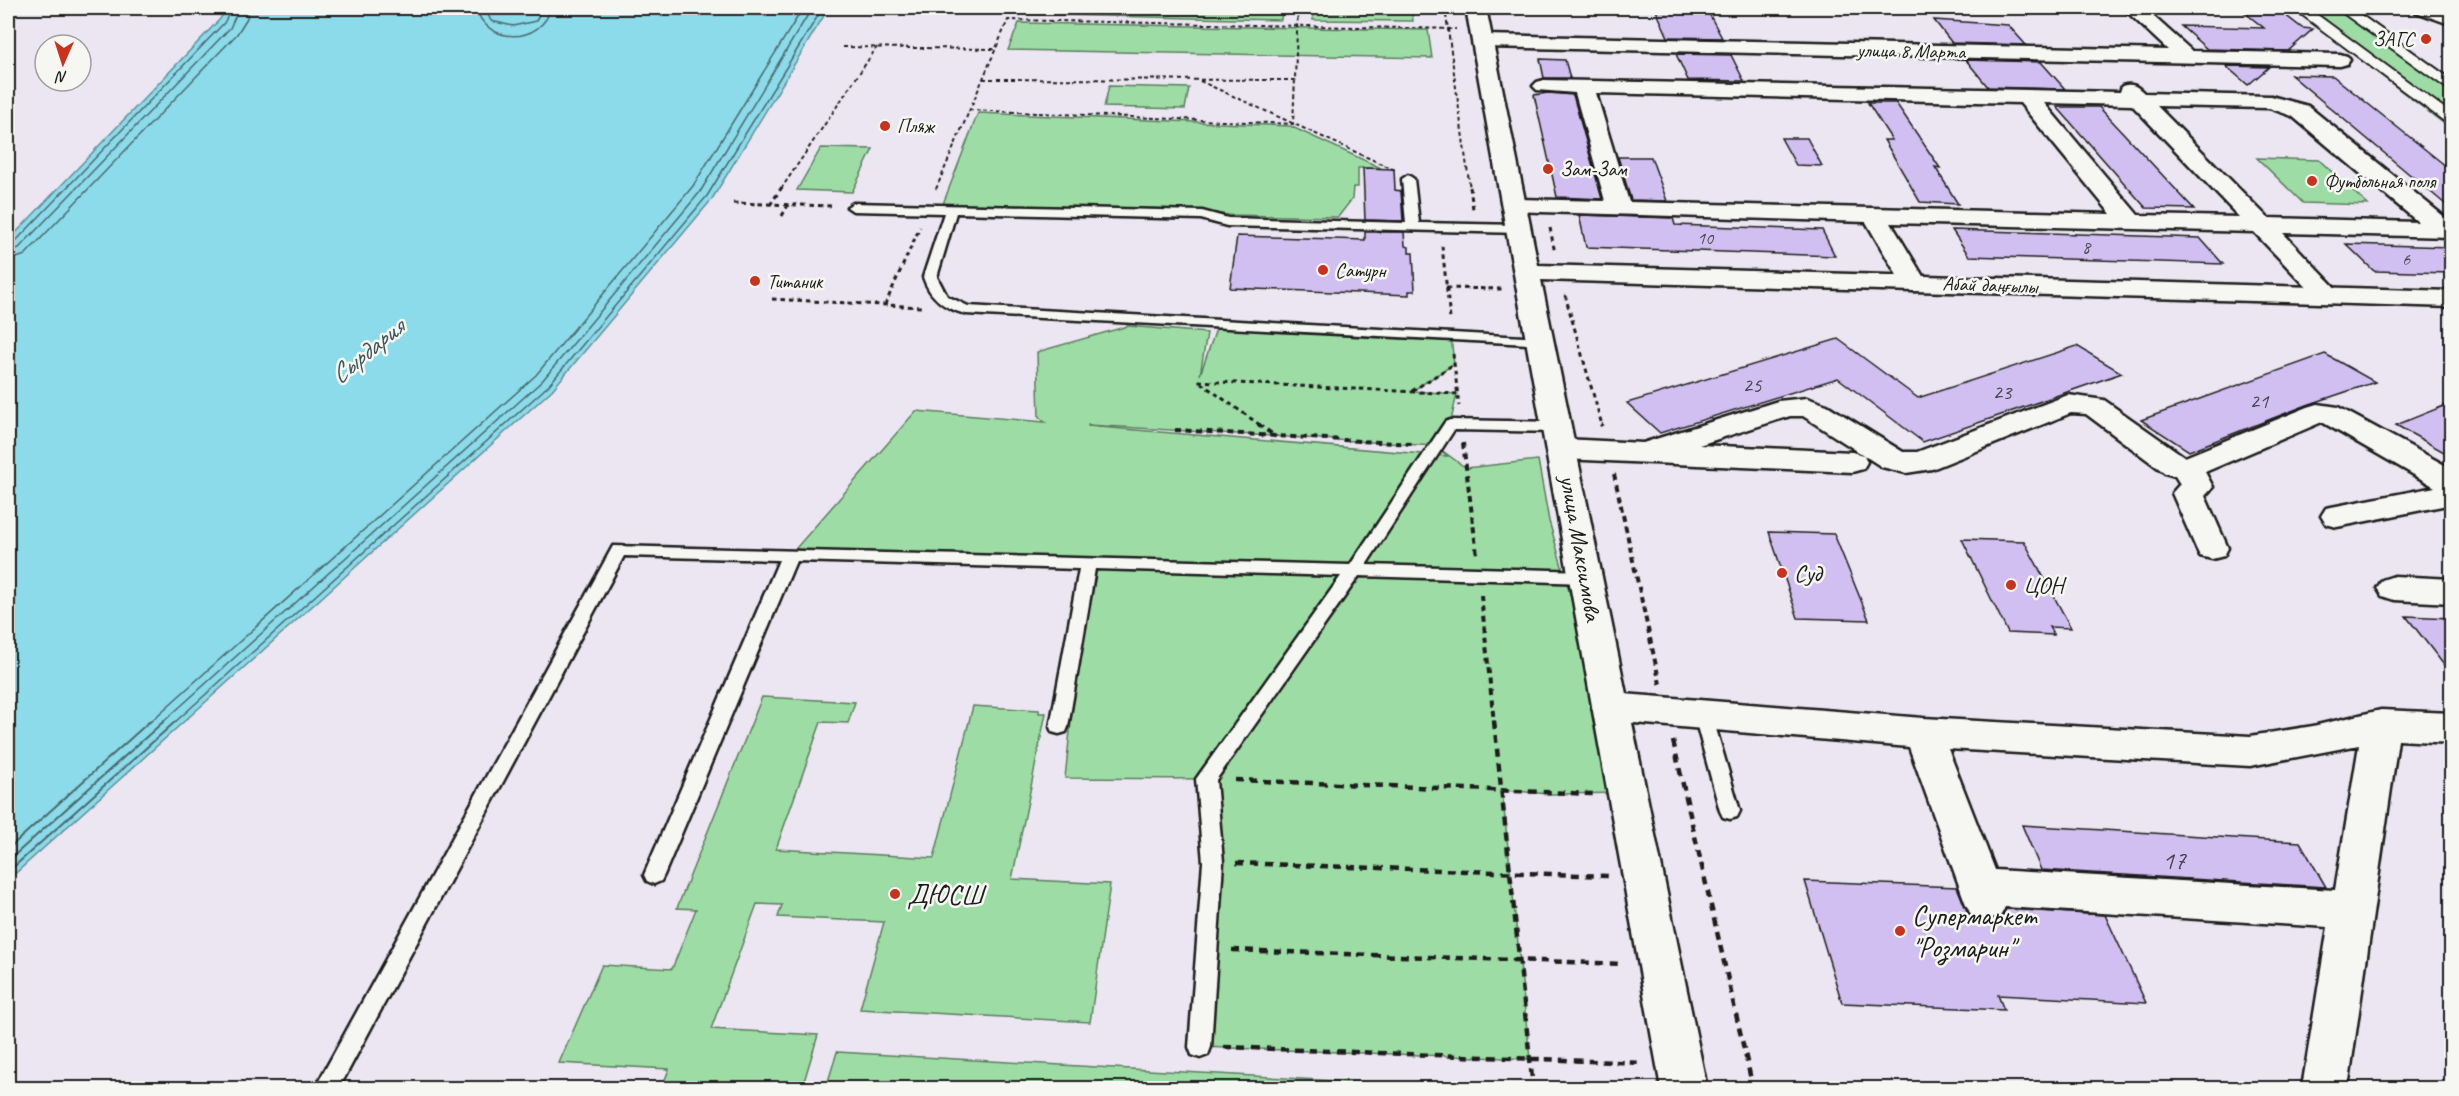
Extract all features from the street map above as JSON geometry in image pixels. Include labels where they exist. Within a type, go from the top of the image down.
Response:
[{"type":"street","points":[[2133,8],[2187,57]]},
{"type":"street","points":[[2300,8],[2451,123]]},
{"type":"street","points":[[2343,8],[2451,88]]},
{"type":"street","points":[[2423,8],[2451,19]]},
{"type":"street","name":"улица 8 Марта","points":[[1480,26],[1794,70],[2095,55],[2340,60]]},
{"type":"street","name":"улица Максимова","points":[[1480,26],[1527,214],[1544,272],[1542,342],[1681,1076]]},
{"type":"street","points":[[2095,55],[2330,295]]},
{"type":"street","points":[[1544,86],[1584,87],[1794,70],[2026,96],[2256,100],[2288,106],[2300,111],[2447,230]]},
{"type":"street","points":[[1584,87],[1619,209]]},
{"type":"street","points":[[2026,96],[2131,222]]},
{"type":"street","points":[[1527,214],[1619,209],[2447,230]]},
{"type":"street","points":[[1874,215],[1914,283]]},
{"type":"street","name":"Абай даңғылы","points":[[1544,272],[2451,299]]},
{"type":"street","points":[[1647,452],[1788,407],[1801,407],[1817,411],[1893,460],[1922,462],[2068,404],[2081,404],[2094,406],[2176,466],[2187,468],[2318,413],[2328,413],[2451,483]]},
{"type":"street","points":[[1560,438],[1609,452],[1852,462]]},
{"type":"street","points":[[2187,468],[2197,487],[2188,493],[2212,548]]},
{"type":"street","points":[[2337,516],[2451,494]]},
{"type":"street","points":[[2394,588],[2451,591]]},
{"type":"street","points":[[1611,707],[1923,733],[2250,750],[2313,741],[2381,725],[2447,733]]},
{"type":"street","points":[[2325,1089],[2381,725]]},
{"type":"street","points":[[1923,733],[1984,895],[2352,910]]},
{"type":"lane","points":[[1408,179],[1413,227]]},
{"type":"lane","points":[[853,207],[1202,215],[1227,222],[1440,228],[1476,228],[1527,214]]},
{"type":"lane","points":[[952,208],[930,276],[938,295],[954,306],[966,310],[1542,342]]},
{"type":"lane","points":[[1200,1047],[1213,862],[1206,779],[1354,571],[1450,425],[1560,438]]},
{"type":"lane","points":[[327,1089],[619,550],[1586,577]]},
{"type":"lane","points":[[654,875],[790,555]]},
{"type":"lane","points":[[1059,727],[1088,563]]},
{"type":"lane","points":[[1703,715],[1730,811]]},
{"type":"path","points":[[1293,124],[1298,8]]},
{"type":"path","points":[[1445,8],[1476,228]]},
{"type":"path","points":[[885,305],[1008,20],[1448,28],[1480,26]]},
{"type":"path","points":[[843,47],[996,49]]},
{"type":"path","points":[[770,204],[877,47]]},
{"type":"path","points":[[982,79],[1295,80]]},
{"type":"path","points":[[1196,80],[1352,148],[1408,179]]},
{"type":"path","points":[[969,110],[1293,124]]},
{"type":"path","points":[[733,203],[853,207]]},
{"type":"path","points":[[782,216],[788,205]]},
{"type":"path","points":[[1527,214],[1544,272],[1609,452],[1753,1089]]},
{"type":"path","points":[[1440,228],[1533,1089]]},
{"type":"path","points":[[772,299],[966,310]]},
{"type":"path","points":[[1411,391],[1454,364]]},
{"type":"path","points":[[1276,437],[1198,381],[1457,394]]},
{"type":"path","points":[[1175,430],[1464,448]]},
{"type":"path","points":[[1206,779],[1501,789],[1550,794],[1627,793]]},
{"type":"path","points":[[1213,862],[1643,877]]},
{"type":"path","points":[[1207,949],[1660,965]]},
{"type":"path","points":[[1200,1047],[1530,1059],[1681,1076]]},
{"type":"green space","points":[[1024,8],[1282,8],[1281,20],[1021,14]]},
{"type":"green space","points":[[1313,8],[1411,8],[1413,21],[1313,20]]},
{"type":"green space","points":[[2293,8],[2350,8],[2451,82],[2451,129]]},
{"type":"green space","points":[[1019,23],[1428,30],[1432,58],[1008,50]]},
{"type":"green space","points":[[1109,86],[1189,88],[1185,109],[1104,107]]},
{"type":"green space","points":[[978,113],[1290,126],[1381,168],[1358,168],[1358,187],[1353,187],[1352,199],[1338,217],[1229,215],[1182,209],[943,204]]},
{"type":"green space","points":[[821,148],[873,149],[852,192],[797,190]]},
{"type":"green space","name":"Футбольная поля","points":[[2257,158],[2319,160],[2368,205],[2303,203]]},
{"type":"green space","points":[[1128,326],[1207,333],[1200,375],[1216,329],[1451,337],[1454,364],[1412,391],[1457,394],[1450,425],[1436,446],[1466,468],[1538,460],[1549,521],[1627,793],[1550,794],[1502,790],[1530,1059],[1200,1047],[1206,779],[1065,778],[1088,563],[790,555],[916,411],[1045,422],[1039,417],[1037,352]],"holes":[[[1088,425],[1436,446],[1447,456],[1088,426]]]},
{"type":"green space","name":"ДЮСШ","points":[[762,697],[855,702],[848,723],[821,722],[776,849],[934,858],[973,706],[1039,710],[1039,713],[1046,713],[1012,879],[1110,884],[1090,1022],[860,1009],[884,922],[778,917],[782,905],[757,904],[711,1029],[818,1035],[802,1088],[662,1088],[669,1069],[559,1063],[602,965],[672,969],[696,909],[677,908]]},
{"type":"green space","points":[[837,1052],[1458,1088],[826,1088]]},
{"type":"water","name":"Сырдария","points":[[227,8],[484,8],[512,13],[545,8],[825,8],[825,14],[712,199],[552,390],[8,880],[8,241],[220,19]]},
{"type":"building","points":[[1655,8],[1706,8],[1722,38],[1668,37]]},
{"type":"building","points":[[2239,8],[2276,8],[2302,28],[2313,29],[2288,51],[2207,49],[2181,26],[2264,28]]},
{"type":"building","points":[[1934,20],[2008,25],[2026,45],[1952,43]]},
{"type":"building","points":[[1676,54],[1731,55],[1744,81],[1688,80]]},
{"type":"building","points":[[1540,59],[1565,60],[1570,78],[1544,78]]},
{"type":"building","points":[[1966,60],[2041,62],[2065,89],[1988,87]]},
{"type":"building","points":[[2226,66],[2269,67],[2248,85]]},
{"type":"building","points":[[2291,75],[2333,76],[2451,170],[2451,209]]},
{"type":"building","points":[[1548,93],[1573,95],[1602,199],[1557,197],[1534,95]]},
{"type":"building","points":[[1868,103],[1896,103],[1940,168],[1935,167],[1958,204],[1920,202],[1884,140],[1892,140]]},
{"type":"building","points":[[2057,107],[2099,107],[2194,209],[2146,208]]},
{"type":"building","points":[[1781,138],[1807,138],[1822,166],[1796,165]]},
{"type":"building","points":[[1618,157],[1651,157],[1667,201],[1631,200]]},
{"type":"building","points":[[1363,168],[1394,169],[1395,190],[1401,191],[1403,221],[1365,220]]},
{"type":"building","points":[[1579,215],[1673,218],[1675,225],[1822,230],[1835,256],[1586,247]]},
{"type":"building","points":[[1952,230],[2200,238],[2223,264],[1969,256]]},
{"type":"building","name":"Сатурн","points":[[1365,232],[1404,232],[1405,246],[1409,247],[1409,253],[1413,253],[1415,291],[1409,291],[1409,295],[1230,288],[1237,236],[1365,240]]},
{"type":"building","points":[[2346,244],[2451,247],[2451,273],[2374,271]]},
{"type":"building","points":[[1838,339],[1918,398],[2077,346],[2122,373],[1923,442],[1838,378],[1660,433],[1627,403]]},
{"type":"building","points":[[2325,354],[2375,382],[2307,405],[2189,451],[2141,420]]},
{"type":"building","points":[[2451,403],[2451,456],[2396,425]]},
{"type":"building","points":[[1769,532],[1834,534],[1869,620],[1798,618]]},
{"type":"building","points":[[1962,539],[2024,541],[2071,628],[2049,627],[2054,635],[2008,633]]},
{"type":"building","points":[[2406,616],[2451,618],[2451,674]]},
{"type":"building","points":[[2022,825],[2300,842],[2326,887],[2041,870]]},
{"type":"building","name":"Супермаркет \"Розмарин\"","points":[[1805,881],[1957,887],[1969,916],[1985,922],[2002,917],[2006,909],[2105,915],[2146,1003],[1998,995],[2004,1010],[1842,1003]]},
{"type":"place","name":"ЗАГС","points":[[2426,39]]},
{"type":"place","name":"Пляж","points":[[885,126]]},
{"type":"place","name":"Зам-Зам","points":[[1548,169]]},
{"type":"place","name":"Футбольная поля","points":[[2312,181]]},
{"type":"place","name":"Сатурн","points":[[1323,270]]},
{"type":"place","name":"Титаник","points":[[755,281]]},
{"type":"place","name":"Суд","points":[[1782,573]]},
{"type":"place","name":"ЦОН","points":[[2011,585]]},
{"type":"place","name":"ДЮСШ","points":[[895,894]]},
{"type":"place","name":"Супермаркет \"Розмарин\"","points":[[1900,931]]}]
